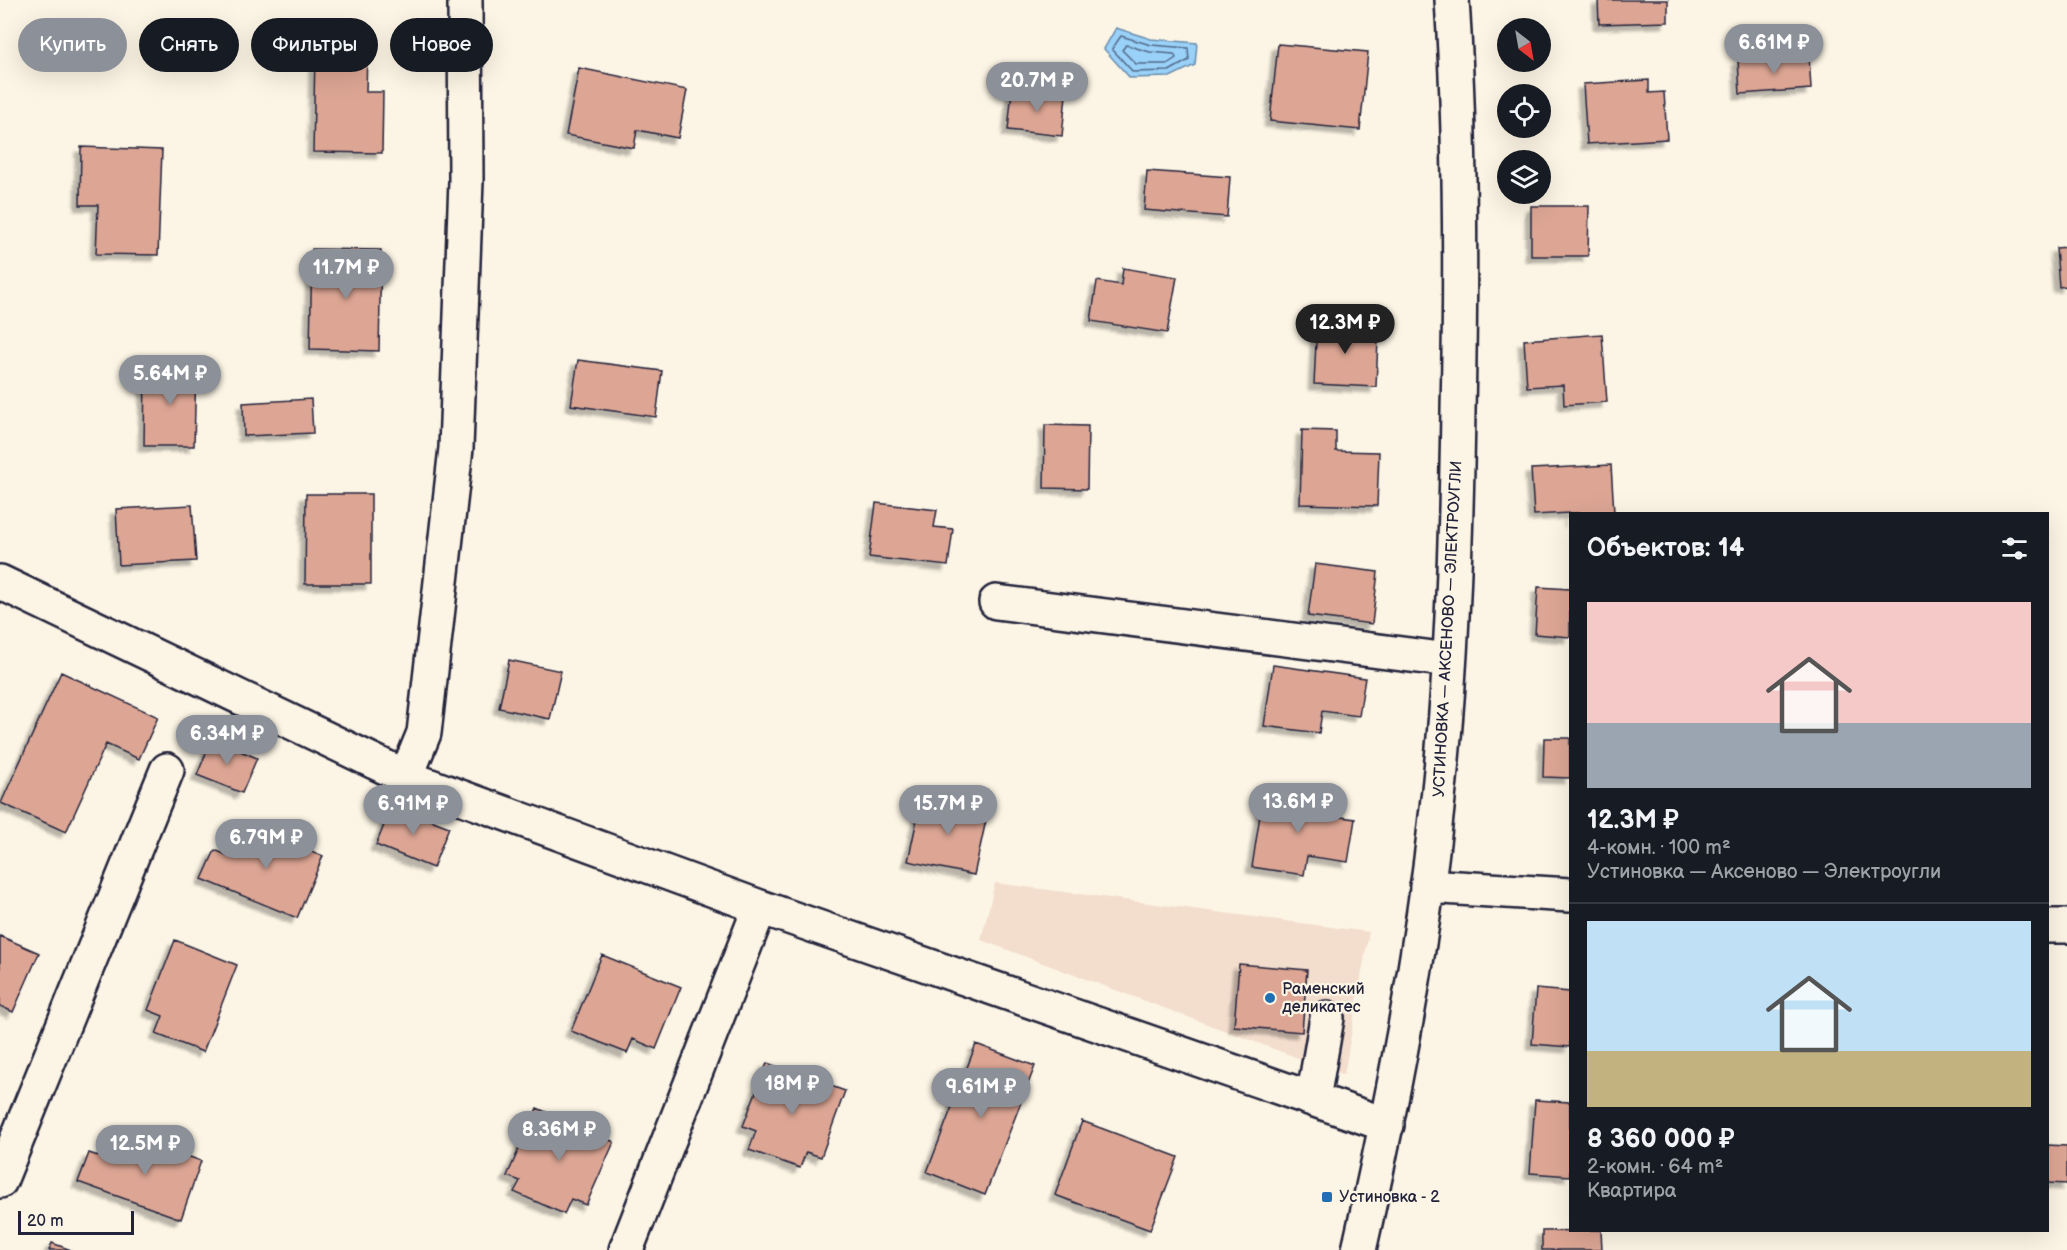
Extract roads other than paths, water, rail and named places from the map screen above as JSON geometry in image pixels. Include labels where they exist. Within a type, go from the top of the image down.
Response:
[{"type":"street","points":[[406,777],[424,733],[456,448],[466,182],[465,0]]},
{"type":"street","name":"УСТИНОВКА — АКСЕНОВО — ЭЛЕКТРОУГЛИ","points":[[1359,1250],[1405,1033],[1437,808],[1449,660],[1456,540],[1460,315],[1452,0]]},
{"type":"street","points":[[0,582],[406,777],[760,907],[1387,1125]]},
{"type":"street","points":[[996,602],[1449,660]]},
{"type":"street","points":[[0,1181],[167,770]]},
{"type":"street","points":[[1426,886],[1569,895]]},
{"type":"street","points":[[626,1250],[760,907]]},
{"type":"street","points":[[2049,926],[2067,926]]},
{"type":"street","points":[[1312,1099],[1327,1018]]},
{"type":"water","points":[[1116,28],[1151,39],[1197,43],[1195,65],[1170,77],[1130,78],[1104,49]]},
{"type":"place","name":"Раменский деликатес","points":[[1270,998]]},
{"type":"place","name":"Устиновка - 2","points":[[1327,1197]]}]
